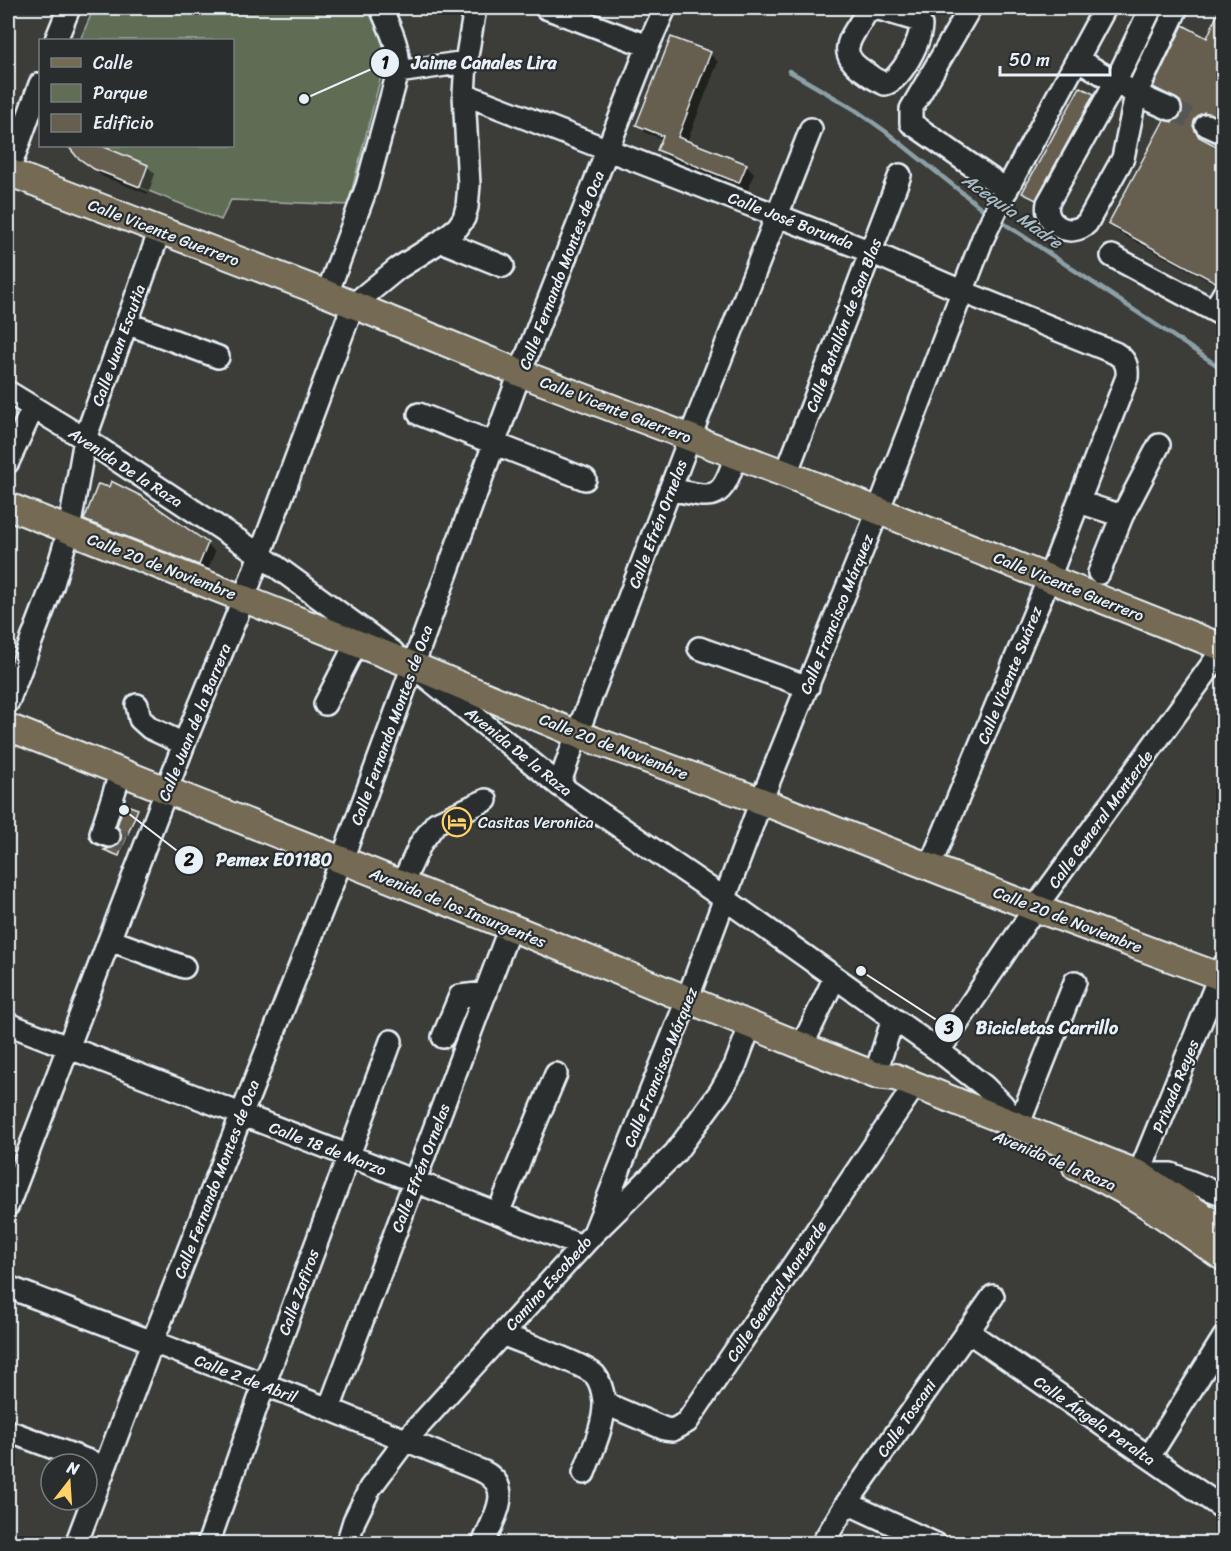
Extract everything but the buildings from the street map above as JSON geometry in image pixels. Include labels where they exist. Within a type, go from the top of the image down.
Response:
[{"type":"main road","name":"Calle Vicente Guerrero","points":[[8,173],[327,294],[520,373],[736,454],[1224,648]]},
{"type":"main road","name":"Calle 20 de Noviembre","points":[[8,506],[244,598],[359,636],[412,665],[577,734],[761,801],[1035,908],[1222,973]]},
{"type":"main road","name":"Avenida de los Insurgentes","points":[[8,727],[875,1075],[892,1090],[911,1091]]},
{"type":"main road","name":"Avenida de la Raza","points":[[911,1091],[1018,1126],[1139,1174],[1224,1230]]},
{"type":"main road","name":"Avenida de la Raza","points":[[911,1091],[1095,1174],[1144,1202],[1224,1258]]},
{"type":"street","points":[[56,39],[69,8]]},
{"type":"street","points":[[327,294],[367,186],[398,72],[400,61],[398,48],[381,8]]},
{"type":"street","points":[[353,305],[397,269],[441,241],[458,227],[464,218],[469,185],[464,94],[466,62],[475,8]]},
{"type":"street","points":[[546,8],[648,46]]},
{"type":"street","name":"Calle Fernando Montes de Oca","points":[[76,1544],[341,860],[520,373],[665,8]]},
{"type":"street","points":[[970,8],[911,108],[911,123],[1003,196]]},
{"type":"street","name":"Calle Francisco Márquez","points":[[588,1239],[687,1000],[761,801],[878,511],[983,238],[1003,196],[1105,8]]},
{"type":"street","points":[[1151,8],[1116,81],[1048,203],[1046,211],[1048,217],[1066,230],[1074,231],[1087,224],[1123,158],[1136,94],[1177,8]]},
{"type":"street","points":[[1077,59],[1136,94],[1170,109]]},
{"type":"street","points":[[398,72],[466,62]]},
{"type":"street","points":[[8,173],[39,87]]},
{"type":"street","name":"Calle José Borunda","points":[[464,94],[777,214],[1115,353]]},
{"type":"street","name":"Calle Efrén Ornelas","points":[[559,785],[670,489],[811,129]]},
{"type":"street","name":"Calle Batallón de San Blas","points":[[786,474],[900,175]]},
{"type":"street","name":"Calle Juan Escutia","points":[[8,702],[53,584],[69,530],[85,440],[160,230]]},
{"type":"street","points":[[441,241],[503,266]]},
{"type":"street","points":[[1112,256],[1220,307]]},
{"type":"street","name":"Calle Juan de la Barrera","points":[[8,1205],[110,940],[126,842],[167,789],[183,744],[244,598],[353,305]]},
{"type":"street","points":[[126,323],[218,357]]},
{"type":"street","name":"Calle Vicente Suárez","points":[[930,866],[1049,578],[1127,377],[1128,369],[1125,362],[1115,353]]},
{"type":"street","name":"Avenida De la Raza","points":[[8,392],[259,554],[359,636]]},
{"type":"street","points":[[8,462],[33,408]]},
{"type":"street","points":[[419,414],[585,479]]},
{"type":"street","points":[[1099,573],[1122,516],[1159,444]]},
{"type":"street","points":[[670,489],[703,496],[716,494],[727,481],[736,454]]},
{"type":"street","points":[[1079,502],[1122,516]]},
{"type":"street","points":[[325,704],[359,636]]},
{"type":"street","points":[[699,648],[808,687]]},
{"type":"street","name":"Calle General Monterde","points":[[939,1051],[1035,908],[1224,648]]},
{"type":"street","name":"Avenida De la Raza","points":[[412,665],[559,785],[725,899],[939,1051],[984,1086],[1003,1105],[1018,1126]]},
{"type":"street","points":[[136,705],[140,719],[150,728],[183,744]]},
{"type":"street","points":[[121,771],[101,833],[126,842]]},
{"type":"street","points":[[402,884],[422,843],[436,823],[486,800]]},
{"type":"street","name":"Calle Efrén Ornelas","points":[[329,1409],[510,927]]},
{"type":"street","points":[[110,940],[184,967]]},
{"type":"street","name":"Privada Reyes","points":[[1139,1174],[1222,973]]},
{"type":"street","points":[[802,1046],[835,977]]},
{"type":"street","points":[[1018,1126],[1075,982]]},
{"type":"street","points":[[442,1037],[459,996],[486,993]]},
{"type":"street","points":[[875,1075],[893,1019]]},
{"type":"street","name":"Calle 18 de Marzo","points":[[8,1024],[498,1213],[588,1239]]},
{"type":"street","name":"Camino Escobedo","points":[[347,1544],[354,1521],[370,1488],[406,1440],[588,1239],[675,1153],[720,1092],[735,1066],[750,1026]]},
{"type":"street","name":"Calle Zafiros","points":[[208,1544],[264,1384],[391,1041]]},
{"type":"street","points":[[498,1213],[556,1074]]},
{"type":"street","name":"Calle General Monterde","points":[[604,1402],[665,1429],[673,1430],[687,1422],[911,1091]]},
{"type":"street","points":[[1139,1174],[1170,1174],[1224,1195]]},
{"type":"street","name":"Calle 2 de Abril","points":[[8,1287],[329,1409],[484,1472],[494,1478],[499,1485],[500,1502],[483,1544]]},
{"type":"street","name":"Calle Toscani","points":[[822,1544],[847,1503],[993,1296]]},
{"type":"street","name":"Calle Ángela Peralta","points":[[967,1331],[1224,1509]]},
{"type":"street","points":[[502,1334],[593,1373],[602,1386],[604,1402],[600,1425],[584,1473]]},
{"type":"street","points":[[1149,1457],[1224,1337]]},
{"type":"street","points":[[8,1431],[105,1467]]},
{"type":"street","points":[[847,1503],[936,1544]]},
{"type":"green space","points":[[94,8],[368,8],[387,53],[348,205],[231,200],[221,220],[94,169],[77,157],[69,147],[234,147],[234,39],[80,39]]},
{"type":"waterway","name":"Acequia Madre","points":[[789,71],[854,109],[885,131],[989,214]]},
{"type":"waterway","name":"Acequia Madre","points":[[999,220],[1224,370]]},
{"type":"tunnel","points":[[1170,109],[1206,125]]},
{"type":"tunnel","points":[[109,836],[125,842]]},
{"type":"place","name":"Jaime Canales Lira","points":[[304,99]]},
{"type":"place","name":"Pemex E01180","points":[[124,810]]},
{"type":"place","name":"Casitas Veronica","points":[[457,822]]},
{"type":"place","name":"Bicicletas Carrillo","points":[[861,971]]}]
